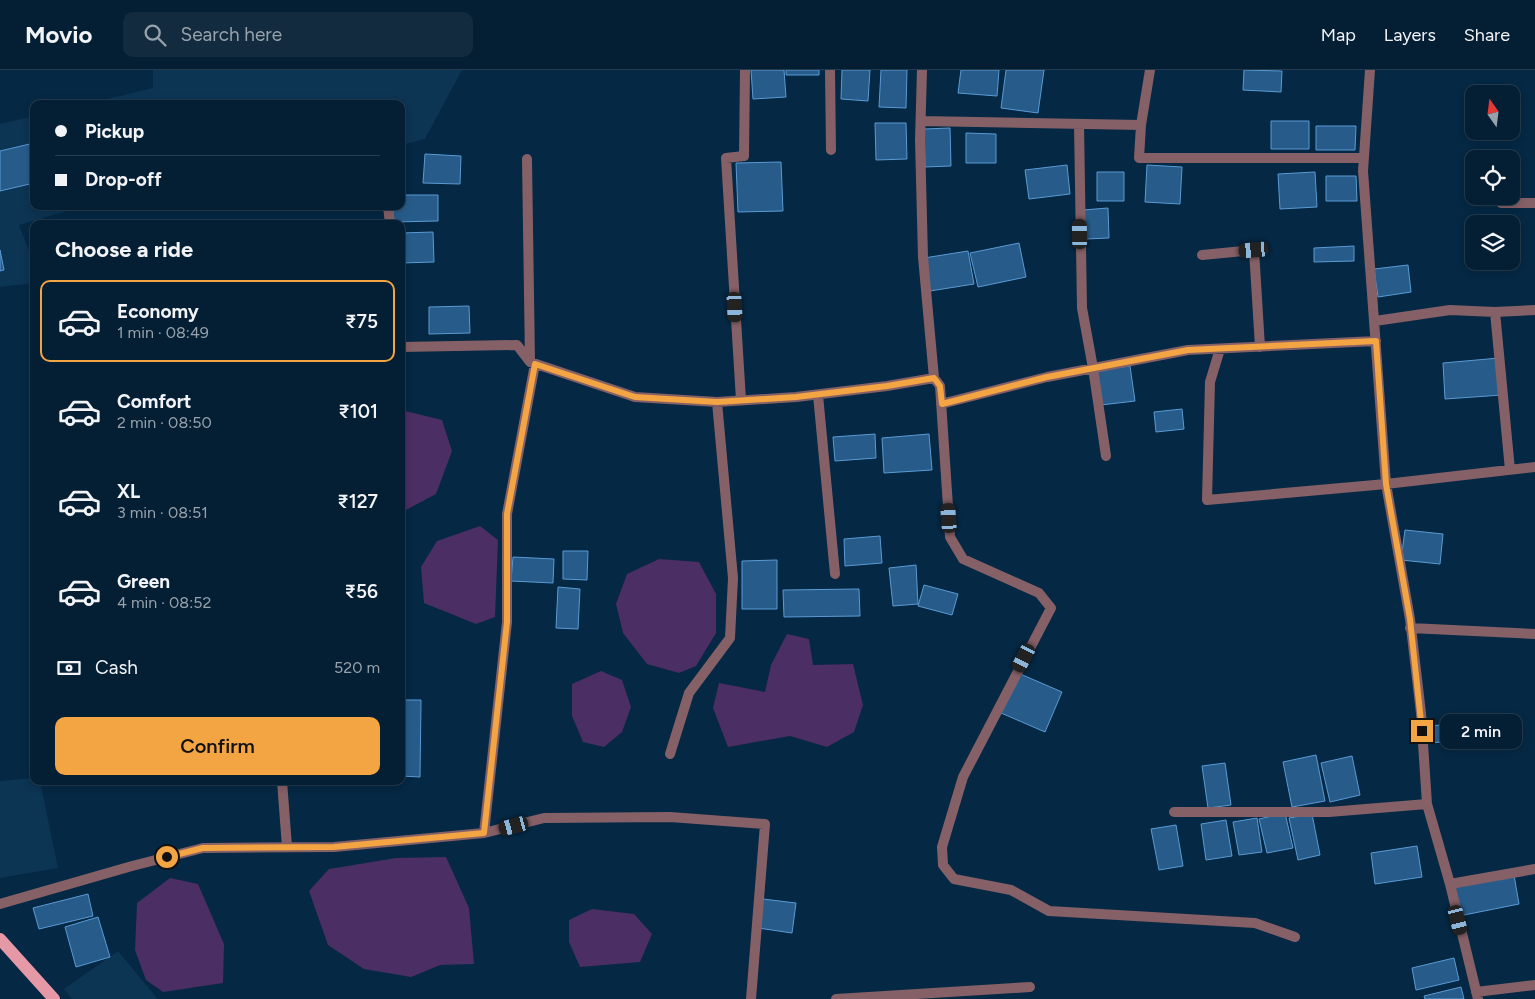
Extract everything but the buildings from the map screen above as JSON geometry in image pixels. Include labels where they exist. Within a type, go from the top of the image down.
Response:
[{"type":"main road","points":[[0,939],[54,999]]},
{"type":"street","points":[[741,400],[726,158],[744,156],[745,70]]},
{"type":"street","points":[[830,70],[830,150]]},
{"type":"street","points":[[922,70],[923,257],[934,378],[940,386],[942,404],[950,537],[963,559],[1039,593],[1051,608],[963,777],[942,847],[944,866],[954,879],[1011,890],[1049,911],[1255,923],[1295,937]]},
{"type":"street","points":[[1150,70],[1141,125],[1140,158],[1364,158]]},
{"type":"street","points":[[1370,70],[1363,171],[1386,484],[1410,628],[1421,713],[1427,804],[1450,884],[1477,996],[1535,985]]},
{"type":"street","points":[[921,121],[1141,125]]},
{"type":"street","points":[[1079,124],[1082,308],[1094,368],[1106,456]]},
{"type":"street","points":[[484,833],[507,622],[507,514],[532,363],[527,159]]},
{"type":"street","points":[[1520,203],[1535,203]]},
{"type":"street","points":[[1202,255],[1254,250],[1260,347]]},
{"type":"street","points":[[1374,322],[1450,310],[1495,312],[1535,310]]},
{"type":"street","points":[[1495,312],[1510,470]]},
{"type":"street","points":[[942,404],[1047,377],[1188,350],[1376,341]]},
{"type":"street","points":[[405,347],[517,345],[532,363],[635,397],[717,402],[818,395],[934,378]]},
{"type":"street","points":[[1220,349],[1210,382],[1207,500],[1386,484],[1535,467]]},
{"type":"street","points":[[818,395],[835,574]]},
{"type":"street","points":[[670,754],[689,693],[730,638],[733,578],[717,402]]},
{"type":"street","points":[[1410,628],[1535,634]]},
{"type":"street","points":[[282,785],[287,847]]},
{"type":"street","points":[[1174,812],[1329,812],[1427,804]]},
{"type":"street","points":[[0,904],[203,848],[334,847],[484,833],[544,818],[670,817],[765,824],[751,999]]},
{"type":"street","points":[[1450,884],[1535,869]]},
{"type":"street","points":[[836,999],[1030,987]]},
{"type":"shaded area","points":[[153,70],[462,70],[425,139],[405,144],[405,100],[103,100],[153,88]]},
{"type":"shaded area","points":[[30,117],[30,210],[70,210],[30,220],[30,222],[19,225],[30,253],[30,283],[0,287],[0,124]]},
{"type":"shaded area","points":[[405,411],[442,420],[452,451],[436,494],[405,510]]},
{"type":"shaded area","points":[[480,526],[498,540],[495,617],[476,624],[424,603],[421,567],[437,541]]},
{"type":"shaded area","points":[[659,559],[699,562],[716,594],[716,633],[696,666],[679,673],[647,664],[623,633],[616,604],[627,574]]},
{"type":"shaded area","points":[[787,634],[809,639],[813,665],[853,664],[863,705],[854,732],[827,747],[790,736],[728,747],[713,708],[719,683],[765,692],[771,665]]},
{"type":"shaded area","points":[[601,671],[622,680],[631,707],[622,732],[604,747],[583,742],[572,716],[572,684]]},
{"type":"shaded area","points":[[30,778],[30,785],[41,785],[58,868],[0,878],[0,781]]},
{"type":"shaded area","points":[[446,857],[469,908],[474,964],[440,965],[411,977],[364,969],[328,945],[309,891],[329,869],[396,858]]},
{"type":"shaded area","points":[[170,878],[198,884],[224,944],[223,983],[163,992],[146,980],[135,950],[137,903]]},
{"type":"shaded area","points":[[592,909],[634,914],[652,934],[640,962],[580,967],[569,942],[569,920]]},
{"type":"shaded area","points":[[118,951],[158,999],[72,999],[64,989]]},
{"type":"route","points":[[167,857],[203,848],[334,847],[484,833],[507,622],[507,514],[535,364],[635,397],[717,402],[796,397],[887,386],[934,378],[940,386],[942,404],[1047,377],[1188,350],[1376,341],[1386,484],[1410,619],[1422,731]]}]
